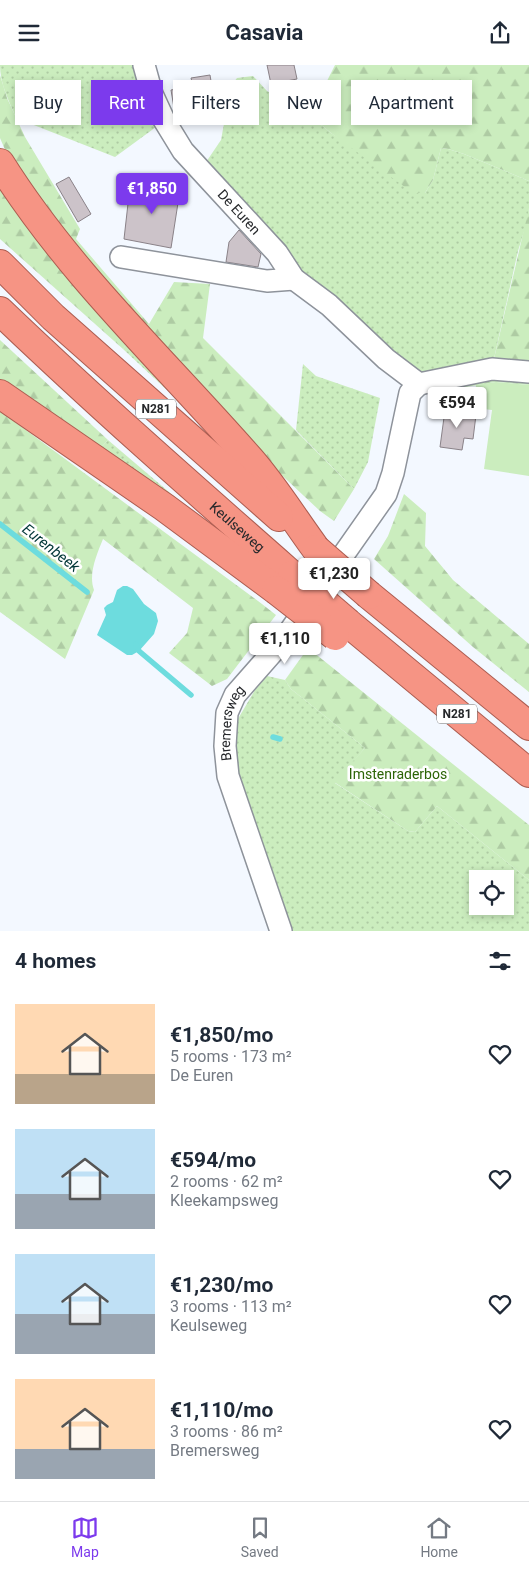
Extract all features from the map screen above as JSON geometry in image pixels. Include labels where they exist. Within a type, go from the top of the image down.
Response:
[{"type":"highway","name":"N281","points":[[0,163],[20,195],[81,273],[250,459],[316,549]]},
{"type":"highway","name":"N281","points":[[0,264],[53,317],[316,549],[369,595],[529,726]]},
{"type":"highway","name":"Keulseweg","points":[[0,311],[129,432],[284,583],[341,629],[386,655],[529,773]]},
{"type":"highway","name":"N281","points":[[0,394],[164,507],[284,583]]},
{"type":"street","name":"De Euren","points":[[144,65],[152,94],[164,120],[183,151],[277,253],[294,279],[329,305],[386,359],[418,384]]},
{"type":"street","points":[[121,257],[268,281],[294,279]]},
{"type":"street","points":[[418,384],[492,369],[529,371]]},
{"type":"street","name":"Bremersweg","points":[[281,931],[228,776],[225,747],[227,713],[235,695],[285,638],[386,494],[393,473],[410,393],[418,384]]},
{"type":"green space","points":[[0,65],[136,65],[141,80],[91,80],[91,125],[155,125],[156,127],[115,157],[34,125],[81,125],[81,80],[15,80],[15,116],[3,86]]},
{"type":"green space","points":[[335,65],[529,65],[529,181],[464,154],[441,148],[433,180],[425,193],[413,193],[321,125],[341,125],[341,80],[328,80]]},
{"type":"green space","points":[[0,75],[15,115],[15,125],[19,125],[80,229],[76,239],[149,324],[174,282],[210,284],[203,338],[354,489],[334,521],[320,511],[256,451],[68,243],[9,159],[0,138]]},
{"type":"green space","points":[[253,76],[257,80],[236,80],[237,78]]},
{"type":"green space","points":[[259,82],[269,92],[269,125],[321,125],[425,193],[433,180],[441,148],[464,154],[529,181],[527,222],[518,251],[493,363],[423,376],[349,320],[200,171],[221,140],[224,125],[259,125]]},
{"type":"green space","points":[[0,175],[131,338],[123,349],[0,239]]},
{"type":"green space","points":[[529,208],[529,385],[496,382],[454,389],[450,372],[493,363]]},
{"type":"green space","points":[[131,338],[226,445],[123,349]]},
{"type":"green space","points":[[0,340],[108,440],[95,454],[0,388]]},
{"type":"green space","points":[[303,364],[316,376],[380,398],[368,462],[354,489],[296,430]]},
{"type":"green space","points":[[496,382],[529,385],[529,476],[484,469],[492,410],[474,408],[476,385]]},
{"type":"green space","points":[[0,411],[276,615],[227,679],[212,686],[169,653],[187,633],[193,608],[103,539],[93,571],[92,584],[94,590],[65,659],[0,612]]},
{"type":"green space","points":[[108,440],[196,515],[95,454]]},
{"type":"green space","points":[[404,494],[426,513],[425,546],[453,580],[529,644],[529,692],[473,647],[374,559],[388,536]]},
{"type":"green space","name":"Imstenraderbos","points":[[308,648],[529,825],[529,880],[437,806],[415,832],[408,831],[334,782],[365,748],[291,689],[285,680]]},
{"type":"green space","points":[[267,676],[285,680],[291,689],[365,748],[335,783],[408,831],[415,832],[437,806],[529,880],[529,931],[292,931],[286,925],[235,784],[232,729],[255,690]]},
{"type":"water","points":[[123,586],[133,589],[144,604],[156,613],[158,621],[154,634],[139,651],[132,655],[127,655],[97,635],[106,615],[104,608],[113,602],[117,590]]},
{"type":"building","points":[[267,65],[294,65],[297,79],[270,80]]},
{"type":"building","points":[[210,75],[211,80],[192,80],[191,78]]},
{"type":"building","points":[[69,177],[91,214],[78,222],[56,184]]},
{"type":"building","points":[[140,184],[180,190],[171,248],[124,239],[130,186],[140,187]]},
{"type":"building","points":[[239,230],[261,254],[258,267],[226,262],[229,242]]},
{"type":"building","points":[[445,410],[476,415],[473,439],[464,438],[462,450],[440,447]]},
{"type":"waterway","name":"Eurenbeek","points":[[0,524],[87,592]]},
{"type":"waterway","name":"Eurenbeek","points":[[136,644],[139,651],[191,695]]},
{"type":"waterway","name":"Eurenbeek","points":[[273,737],[280,739]]}]
